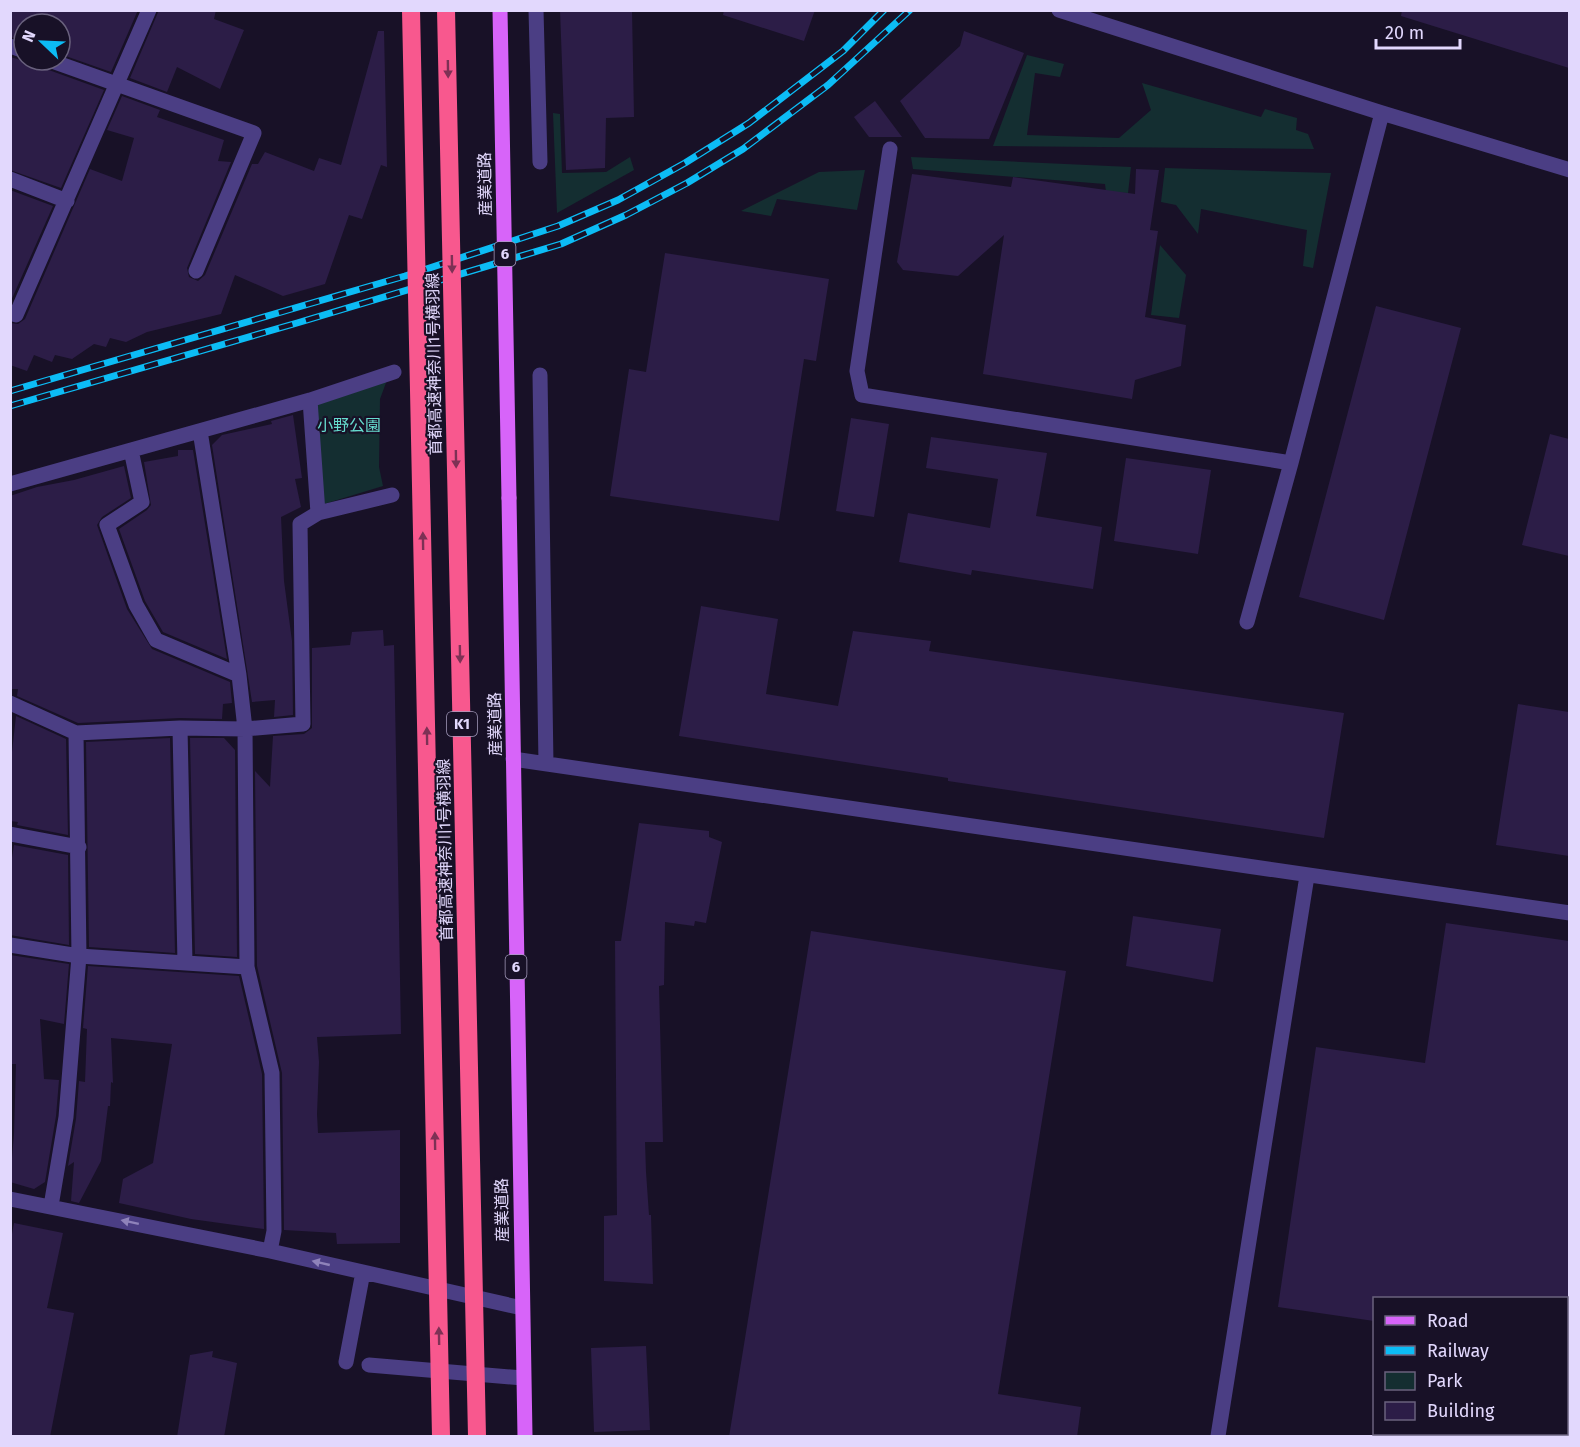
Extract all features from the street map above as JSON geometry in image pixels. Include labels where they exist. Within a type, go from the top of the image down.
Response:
[{"type":"highway","name":"首都高速神奈川1号横羽線","points":[[411,10],[441,1437]]},
{"type":"highway","name":"首都高速神奈川1号横羽線","points":[[447,10],[477,1437]]},
{"type":"main road","name":"産業道路","points":[[500,10],[525,1437]]},
{"type":"street","points":[[10,313],[16,315],[149,10]]},
{"type":"street","points":[[536,10],[540,162]]},
{"type":"street","points":[[1059,10],[1569,170]]},
{"type":"street","points":[[72,68],[254,133],[196,271]]},
{"type":"street","points":[[1247,622],[1382,113]]},
{"type":"street","points":[[890,149],[857,371],[862,395],[1291,463]]},
{"type":"street","points":[[10,179],[67,201]]},
{"type":"street","points":[[10,484],[310,400],[394,372]]},
{"type":"street","points":[[540,375],[546,764]]},
{"type":"street","points":[[310,400],[318,513]]},
{"type":"street","points":[[200,431],[239,675],[245,729],[247,967],[272,1073],[274,1231],[270,1251]]},
{"type":"street","points":[[131,450],[142,502],[107,525],[136,604],[156,640],[239,675]]},
{"type":"street","points":[[10,703],[76,733],[180,728],[245,729],[303,724],[300,524],[318,513],[392,495]]},
{"type":"street","points":[[180,728],[185,963]]},
{"type":"street","points":[[51,1206],[66,1117],[79,956],[76,733]]},
{"type":"street","points":[[513,759],[1569,913]]},
{"type":"street","points":[[10,834],[79,847]]},
{"type":"street","points":[[1218,1437],[1307,876]]},
{"type":"street","points":[[10,945],[79,956],[247,967]]},
{"type":"street","points":[[10,1199],[270,1251],[522,1308]]},
{"type":"street","points":[[346,1362],[363,1272]]},
{"type":"street","points":[[369,1365],[523,1378]]},
{"type":"green space","points":[[1027,55],[1064,64],[1060,77],[1035,73],[1027,135],[1119,138],[1151,110],[1142,83],[1261,117],[1265,109],[1297,118],[1296,130],[1308,134],[1314,149],[993,146]]},
{"type":"green space","points":[[553,113],[560,114],[562,173],[606,172],[630,157],[634,170],[557,213]]},
{"type":"green space","points":[[911,157],[1131,167],[1128,193],[1106,192],[1105,184],[913,169]]},
{"type":"green space","points":[[1165,168],[1331,173],[1313,268],[1303,266],[1307,230],[1201,209],[1198,234],[1176,205],[1161,202]]},
{"type":"green space","points":[[865,170],[857,210],[777,199],[771,216],[741,211],[819,172]]},
{"type":"green space","points":[[1160,245],[1186,275],[1179,318],[1151,315]]},
{"type":"green space","name":"小野公園","points":[[387,380],[380,399],[379,467],[383,486],[324,504],[317,404]]},
{"type":"building","points":[[10,10],[138,10],[111,72],[72,58],[72,12],[12,12],[12,38],[10,37]]},
{"type":"building","points":[[159,10],[216,10],[214,19],[244,30],[220,89],[177,67],[167,92],[130,78]]},
{"type":"building","points":[[560,10],[632,10],[634,117],[606,118],[605,168],[566,170]]},
{"type":"building","points":[[724,10],[815,10],[804,41],[723,15]]},
{"type":"building","points":[[1402,10],[1569,10],[1569,68],[1401,16]]},
{"type":"building","points":[[378,31],[384,31],[387,167],[381,165],[362,219],[349,215],[325,284],[283,296],[235,275],[221,314],[147,332],[126,342],[110,338],[106,347],[94,344],[72,359],[55,355],[52,362],[34,355],[27,371],[10,365],[10,323],[18,324],[25,319],[90,169],[122,181],[134,138],[107,130],[122,96],[160,110],[157,117],[224,140],[218,161],[231,162],[187,268],[189,277],[198,281],[205,275],[252,164],[258,164],[265,152],[314,171],[319,158],[341,165]]},
{"type":"building","points":[[964,31],[1024,53],[989,139],[925,138],[900,101],[960,46]]},
{"type":"building","points":[[10,57],[12,58],[12,72],[54,72],[104,90],[61,188],[10,170]]},
{"type":"building","points":[[875,101],[902,137],[869,137],[854,117]]},
{"type":"building","points":[[1136,169],[1159,170],[1150,230],[1158,231],[1145,317],[1186,325],[1181,366],[1135,380],[1132,399],[983,374],[1004,235],[958,276],[903,270],[897,262],[912,174],[1011,187],[1013,177],[1135,194]]},
{"type":"building","points":[[10,190],[53,206],[10,303]]},
{"type":"building","points":[[665,253],[829,279],[816,361],[804,359],[779,521],[610,496],[629,369],[646,372]]},
{"type":"building","points":[[1376,306],[1461,328],[1384,620],[1299,597]]},
{"type":"building","points":[[293,415],[302,478],[295,479],[301,507],[281,517],[284,581],[292,641],[293,715],[274,717],[275,700],[252,702],[212,445],[222,435],[272,424],[271,421]]},
{"type":"building","points":[[851,418],[889,424],[874,517],[836,511]]},
{"type":"building","points":[[1550,434],[1569,439],[1569,556],[1522,545]]},
{"type":"building","points":[[931,437],[1047,453],[1036,516],[1102,527],[1093,589],[972,570],[971,575],[899,562],[908,513],[990,528],[998,479],[926,468]]},
{"type":"building","points":[[178,450],[193,450],[227,659],[163,632],[145,601],[119,529],[151,505],[144,462],[178,456]]},
{"type":"building","points":[[1126,458],[1211,470],[1198,554],[1114,541]]},
{"type":"building","points":[[124,466],[131,498],[102,517],[97,525],[127,609],[152,649],[230,682],[232,703],[223,704],[222,719],[180,718],[78,723],[17,696],[18,689],[10,689],[10,496],[37,487],[74,480]]},
{"type":"building","points":[[701,606],[778,619],[766,694],[838,706],[853,631],[931,641],[929,651],[1344,713],[1324,838],[948,781],[948,778],[679,736]]},
{"type":"building","points":[[383,630],[384,646],[394,645],[401,1034],[317,1037],[319,1062],[317,1114],[318,1133],[400,1130],[400,1243],[337,1244],[336,1233],[284,1230],[282,1073],[257,966],[255,771],[270,787],[273,736],[304,734],[312,728],[312,648],[350,645],[352,632]]},
{"type":"building","points":[[1518,704],[1569,712],[1569,856],[1496,845]]},
{"type":"building","points":[[16,716],[66,739],[68,835],[17,825],[18,822],[10,821],[10,770]]},
{"type":"building","points":[[170,738],[175,953],[89,947],[86,742]]},
{"type":"building","points":[[190,738],[224,738],[235,750],[237,957],[195,954]]},
{"type":"building","points":[[639,823],[709,831],[709,837],[722,842],[706,923],[695,921],[694,926],[665,922],[664,985],[659,986],[663,1142],[645,1142],[649,1215],[651,1215],[653,1284],[604,1281],[604,1216],[617,1215],[615,941],[621,941]]},
{"type":"building","points":[[14,845],[68,855],[69,945],[10,935],[10,870]]},
{"type":"building","points":[[1133,916],[1221,929],[1213,982],[1126,966]]},
{"type":"building","points":[[1446,923],[1569,941],[1569,1299],[1568,1297],[1373,1297],[1373,1321],[1278,1307],[1316,1047],[1425,1063]]},
{"type":"building","points":[[811,931],[1066,971],[998,1394],[1081,1407],[1077,1437],[729,1437]]},
{"type":"building","points":[[10,955],[69,964],[64,1024],[40,1019],[44,1079],[59,1080],[56,1116],[45,1182],[34,1189],[10,1182],[16,1064],[10,1064]]},
{"type":"building","points":[[88,966],[239,976],[262,1074],[264,1229],[191,1219],[119,1203],[123,1179],[153,1163],[172,1044],[111,1038],[113,1083],[111,1082],[110,1106],[108,1106],[101,1161],[79,1203],[71,1201],[74,1162],[68,1166],[76,1119],[79,1081],[85,1082],[87,1029],[83,1028]]},
{"type":"building","points":[[14,1223],[63,1233],[47,1308],[74,1313],[50,1437],[10,1437],[10,1245]]},
{"type":"building","points":[[646,1346],[650,1430],[594,1432],[591,1348]]},
{"type":"building","points":[[213,1351],[212,1357],[237,1363],[224,1437],[177,1437],[190,1355]]},
{"type":"railway","points":[[10,391],[405,276],[558,226],[618,200],[685,163],[749,123],[843,51],[884,10]]},
{"type":"railway","points":[[10,406],[561,244],[626,215],[687,183],[743,149],[828,85],[910,10]]}]
